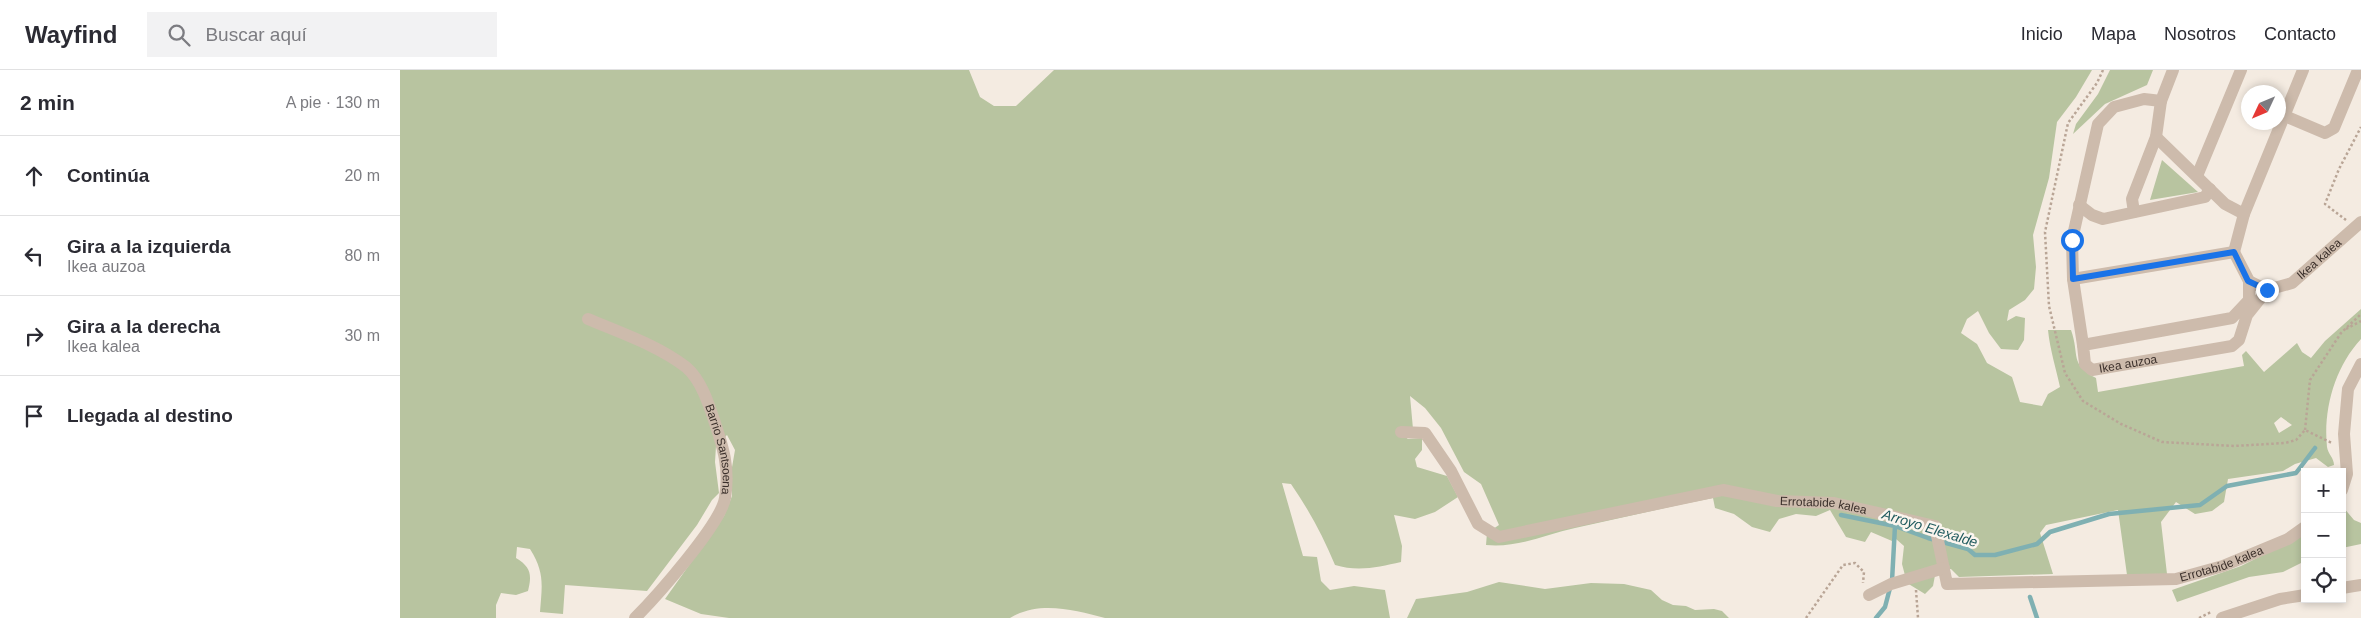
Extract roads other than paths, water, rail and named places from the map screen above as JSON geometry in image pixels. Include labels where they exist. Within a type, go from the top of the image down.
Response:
[{"type":"street","points":[[2134,212],[2132,199],[2156,137],[2161,101],[2174,70]]},
{"type":"street","points":[[2197,176],[2242,70]]},
{"type":"street","points":[[2286,111],[2303,70]]},
{"type":"street","points":[[2286,117],[2325,133],[2334,128],[2358,70]]},
{"type":"street","points":[[2161,101],[2144,99],[2114,107],[2098,124],[2072,240],[2073,279],[2083,345],[2232,318],[2249,300],[2248,281],[2234,252],[2244,214],[2278,130]]},
{"type":"street","points":[[2156,137],[2225,204],[2244,214]]},
{"type":"street","points":[[2079,205],[2092,215],[2103,219],[2205,198],[2210,189]]},
{"type":"street","name":"Ikea kalea","points":[[2267,290],[2292,283],[2358,225]]},
{"type":"street","points":[[2073,279],[2234,252]]},
{"type":"street","points":[[2248,281],[2267,290]]},
{"type":"street","name":"Ikea auzoa","points":[[2083,345],[2084,364],[2092,370],[2232,346],[2239,340],[2247,315],[2267,290]]},
{"type":"street","name":"Barrio Santsoena","points":[[588,319],[659,349],[688,368],[704,393],[726,456],[725,499],[716,520],[657,597],[635,618]]},
{"type":"street","points":[[2346,477],[2345,445],[2348,389],[2361,364]]},
{"type":"street","name":"Errotabide kalea","points":[[1401,432],[1425,433],[1451,471],[1478,524],[1499,537],[1723,490],[1778,501],[1834,503],[1935,526],[1947,584],[2176,579],[2223,566],[2288,538],[2301,530]]},
{"type":"street","points":[[1869,595],[1891,584],[1944,568]]},
{"type":"street","points":[[2346,587],[2361,585]]},
{"type":"street","points":[[2222,618],[2280,599],[2301,596]]},
{"type":"waterway","name":"Arroyo Elexalde","points":[[1841,515],[1895,526],[1928,538],[1968,549],[1975,555],[1995,555],[2037,544],[2050,532],[2109,514],[2200,505],[2227,486],[2296,473],[2315,448]]},
{"type":"waterway","points":[[1892,581],[1895,526]]},
{"type":"waterway","points":[[1876,618],[1885,607],[1890,588]]},
{"type":"waterway","points":[[2030,597],[2037,618]]}]
